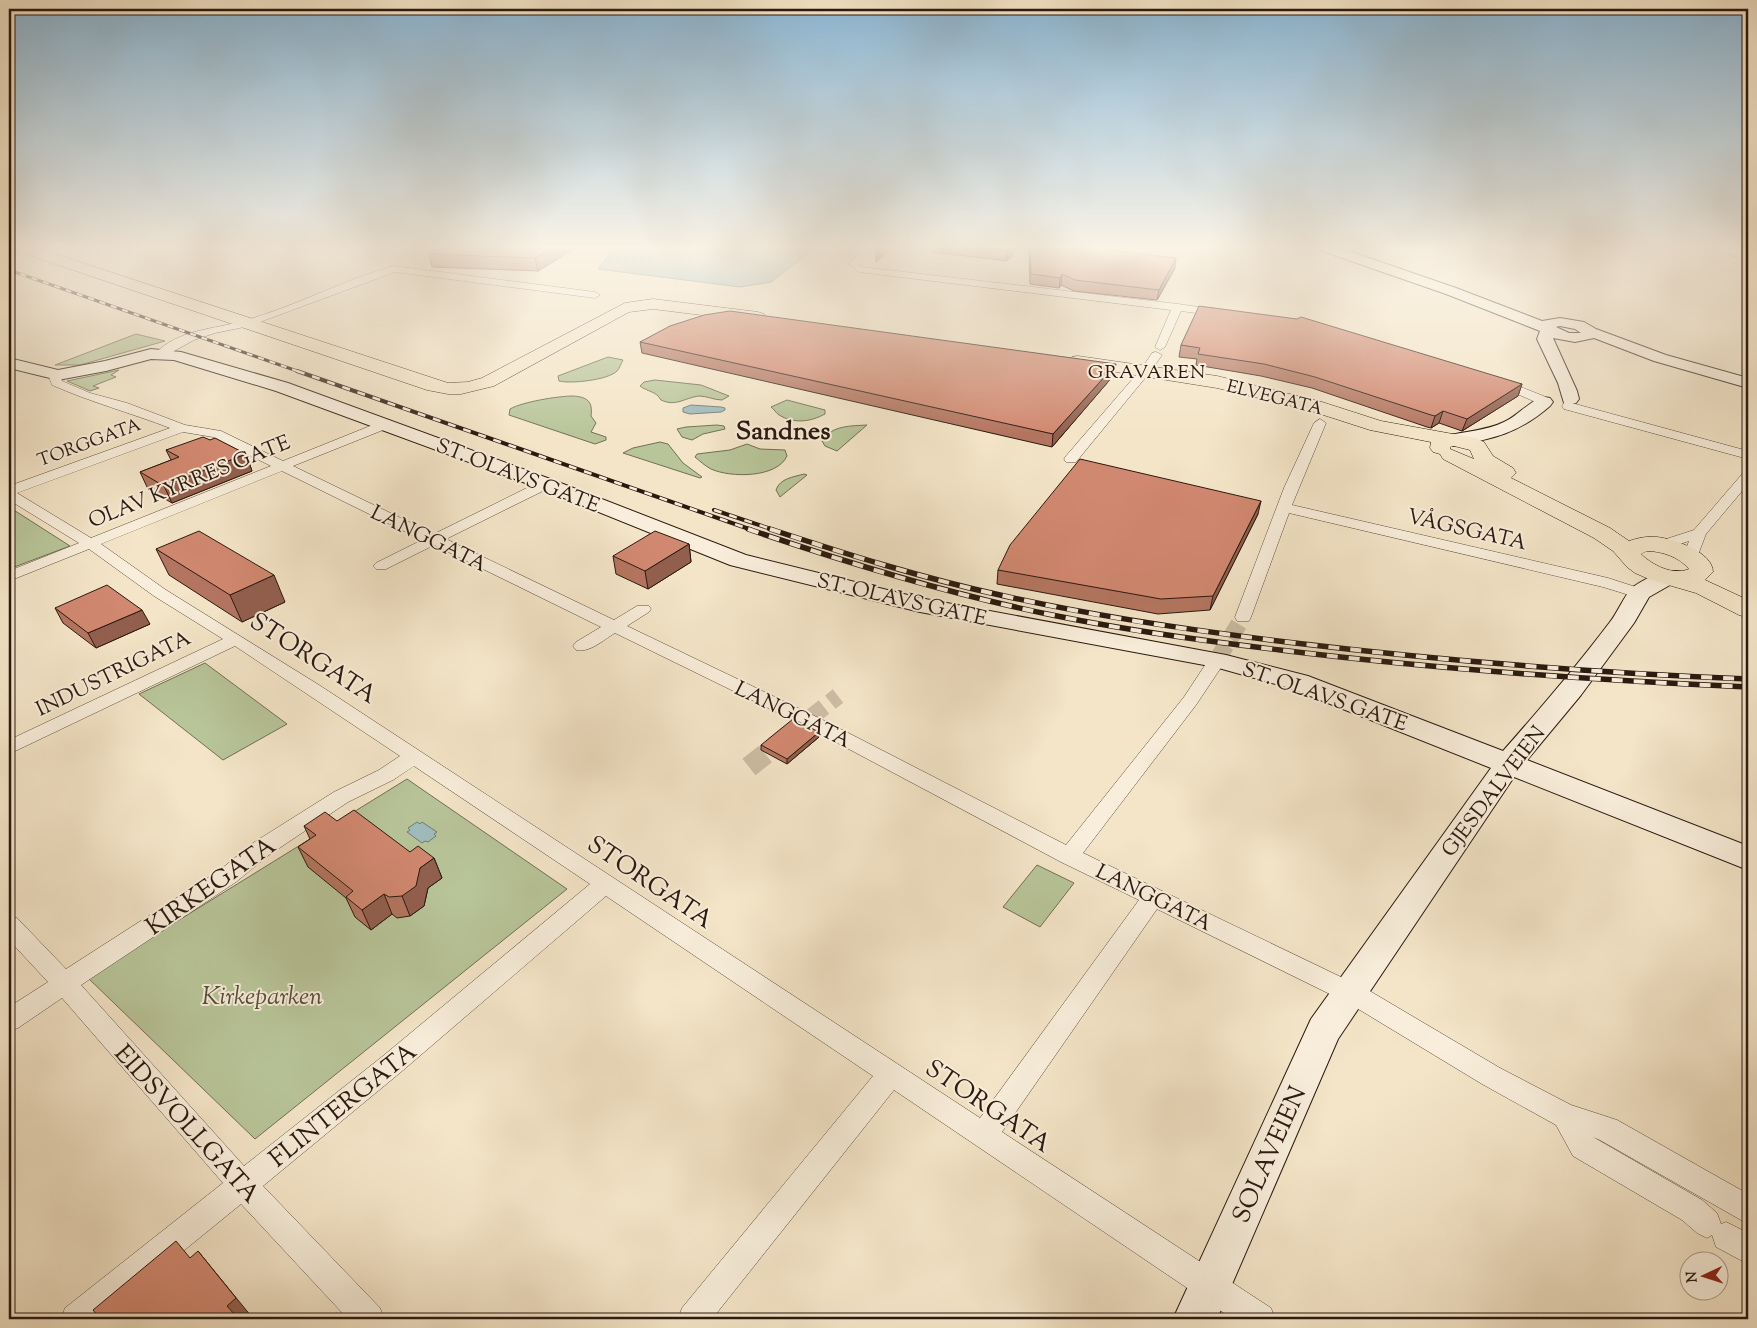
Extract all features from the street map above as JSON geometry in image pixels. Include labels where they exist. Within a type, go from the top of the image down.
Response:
[{"type":"main road","points":[[204,310],[291,337],[434,386],[452,390],[469,388],[488,382],[622,310]]},
{"type":"main road","points":[[708,310],[776,319]]},
{"type":"main road","name":"ELVEGATA","points":[[1059,358],[1154,357],[1217,382],[1281,397],[1450,449],[1620,544],[1639,565],[1705,588],[1748,610]]},
{"type":"main road","points":[[1450,449],[1472,457],[1480,452],[1485,460],[1507,474],[1615,529],[1696,561],[1748,597]]},
{"type":"main road","points":[[1630,556],[1630,550],[1635,546],[1659,545]]},
{"type":"main road","points":[[1675,578],[1697,576],[1701,572],[1696,561]]},
{"type":"street","points":[[168,354],[234,331],[245,324],[283,310]]},
{"type":"street","points":[[1071,459],[1154,357],[1177,310]]},
{"type":"street","points":[[1202,310],[1234,314]]},
{"type":"street","points":[[1503,310],[1550,327],[1579,325],[1582,336]]},
{"type":"street","points":[[1504,310],[1550,327]]},
{"type":"street","points":[[1550,327],[1545,338],[1559,399]]},
{"type":"street","points":[[1548,349],[1582,336],[1667,365],[1748,385]]},
{"type":"street","name":"ST. OLAVS GATE","points":[[58,374],[106,366],[142,356],[168,354],[282,387],[546,484],[712,551],[750,563],[937,609],[1217,660],[1299,682],[1748,858]]},
{"type":"street","points":[[9,363],[48,374],[58,374]]},
{"type":"street","name":"LANGGATA","points":[[58,374],[55,377],[56,383],[64,387],[182,428],[216,434],[820,726],[1069,856],[1350,992],[1491,1076],[1565,1116],[1583,1147],[1692,1210],[1718,1221],[1748,1210]]},
{"type":"street","points":[[1490,379],[1559,399],[1604,416],[1748,455]]},
{"type":"street","points":[[1450,449],[1495,433],[1526,419],[1559,399]]},
{"type":"street","points":[[1243,616],[1291,488],[1320,423]]},
{"type":"street","name":"OLAV KYRRES GATE","points":[[9,576],[384,425]]},
{"type":"street","name":"TORGGATA","points":[[9,493],[182,428]]},
{"type":"street","points":[[1480,452],[1495,433]]},
{"type":"street","points":[[1659,545],[1699,533],[1748,476]]},
{"type":"street","points":[[381,566],[546,484]]},
{"type":"street","name":"STORGATA","points":[[9,493],[90,543],[160,594],[236,639],[414,756],[984,1135],[1202,1303],[1260,1319]]},
{"type":"street","name":"VÅGSGATA","points":[[1285,508],[1608,583],[1639,593]]},
{"type":"street","points":[[1696,561],[1699,533]]},
{"type":"street","points":[[1630,556],[1635,569],[1633,579],[1639,593],[1662,580],[1675,578]]},
{"type":"street","name":"GJESDALVEIEN","points":[[1350,992],[1509,763],[1572,689],[1626,618],[1634,606],[1639,593]]},
{"type":"street","points":[[582,646],[615,628],[643,609]]},
{"type":"street","name":"INDUSTRIGATA","points":[[9,748],[236,639]]},
{"type":"street","points":[[1069,856],[1190,701],[1217,660]]},
{"type":"street","name":"KIRKEGATA","points":[[9,1020],[228,876],[261,849],[333,802],[386,775],[414,756]]},
{"type":"street","name":"FLINTERGATA","points":[[76,1319],[392,1064],[605,884]]},
{"type":"street","points":[[984,1135],[1153,897]]},
{"type":"street","name":"EIDSVOLLGATA","points":[[9,925],[65,984],[243,1185],[369,1319]]},
{"type":"street","name":"SOLAVEIEN","points":[[1202,1303],[1324,1030],[1350,992]]},
{"type":"street","points":[[693,1319],[892,1073]]},
{"type":"green space","points":[[136,334],[165,341],[80,365],[55,365]]},
{"type":"green space","points":[[608,357],[623,360],[618,370],[606,377],[572,382],[559,381],[558,376]]},
{"type":"green space","points":[[119,370],[111,375],[116,377],[93,386],[99,388],[90,391],[67,381]]},
{"type":"green space","points":[[655,380],[701,385],[729,396],[722,400],[699,396],[671,403],[666,402],[640,386],[644,382]]},
{"type":"green space","points":[[582,397],[590,403],[591,416],[596,423],[591,432],[606,437],[606,440],[595,444],[509,415],[510,409],[516,406],[550,398]]},
{"type":"green space","points":[[787,400],[825,410],[825,414],[814,419],[790,420],[778,414],[771,407]]},
{"type":"green space","points":[[867,425],[837,451],[825,446],[822,441],[836,429]]},
{"type":"green space","points":[[724,426],[725,429],[703,434],[692,440],[682,437],[677,429],[686,427]]},
{"type":"green space","points":[[660,442],[668,444],[683,463],[702,477],[700,478],[623,453],[633,448]]},
{"type":"green space","points":[[747,444],[760,449],[785,450],[787,456],[774,469],[741,475],[711,469],[695,457],[697,454],[730,450]]},
{"type":"green space","points":[[804,474],[807,475],[780,497],[776,490],[781,483]]},
{"type":"green space","points":[[9,507],[70,546],[9,569]]},
{"type":"green space","points":[[205,663],[287,724],[223,760],[139,694]]},
{"type":"green space","name":"Kirkeparken","points":[[407,779],[567,889],[255,1139],[87,977]]},
{"type":"green space","points":[[1037,865],[1074,883],[1040,927],[1003,907]]},
{"type":"water","points":[[691,405],[721,407],[725,408],[725,410],[721,412],[690,414],[683,412],[683,408]]},
{"type":"water","points":[[417,822],[420,824],[422,822],[437,832],[434,834],[436,836],[428,842],[422,843],[407,832],[410,830],[408,828]]},
{"type":"building","points":[[1197,310],[1229,310],[1297,319],[1301,317],[1522,384],[1467,419],[1443,411],[1435,416],[1315,377],[1264,364],[1198,354],[1200,348],[1181,345]]},
{"type":"building","points":[[730,311],[1116,364],[1053,434],[640,342],[670,326],[704,315]]},
{"type":"building","points":[[203,437],[210,440],[215,438],[246,454],[164,486],[140,472],[179,457],[166,450]]},
{"type":"building","points":[[1080,459],[1261,501],[1213,596],[1161,599],[998,570],[1010,545]]},
{"type":"building","points":[[199,531],[274,575],[230,595],[156,549]]},
{"type":"building","points":[[655,531],[689,544],[645,571],[613,556]]},
{"type":"building","points":[[107,585],[142,610],[88,633],[55,608]]},
{"type":"building","points":[[793,719],[819,732],[787,759],[761,745]]},
{"type":"building","points":[[354,810],[410,852],[418,846],[434,858],[420,868],[416,886],[402,896],[389,897],[384,894],[362,910],[346,897],[353,891],[298,847],[316,835],[304,826],[325,812],[337,821]]},
{"type":"building","points":[[176,1241],[190,1258],[198,1251],[236,1298],[227,1306],[235,1315],[230,1319],[100,1319],[93,1310]]},
{"type":"tunnel","points":[[1217,660],[1243,617]]},
{"type":"tunnel","points":[[791,733],[838,696]]},
{"type":"tunnel","points":[[749,767],[793,732]]},
{"type":"railway","points":[[123,310],[300,372]]},
{"type":"railway","points":[[297,371],[752,530]]},
{"type":"railway","points":[[714,510],[774,530]]},
{"type":"railway","points":[[748,529],[863,566],[940,588],[1018,608],[1140,631],[1338,657],[1455,668],[1630,681],[1748,687]]},
{"type":"railway","points":[[770,529],[942,581],[1036,603],[1147,623],[1295,643],[1465,661],[1748,679]]},
{"type":"district","name":"GRAVAREN","points":[[1147,371]]},
{"type":"district","name":"Sandnes","points":[[783,430]]}]
